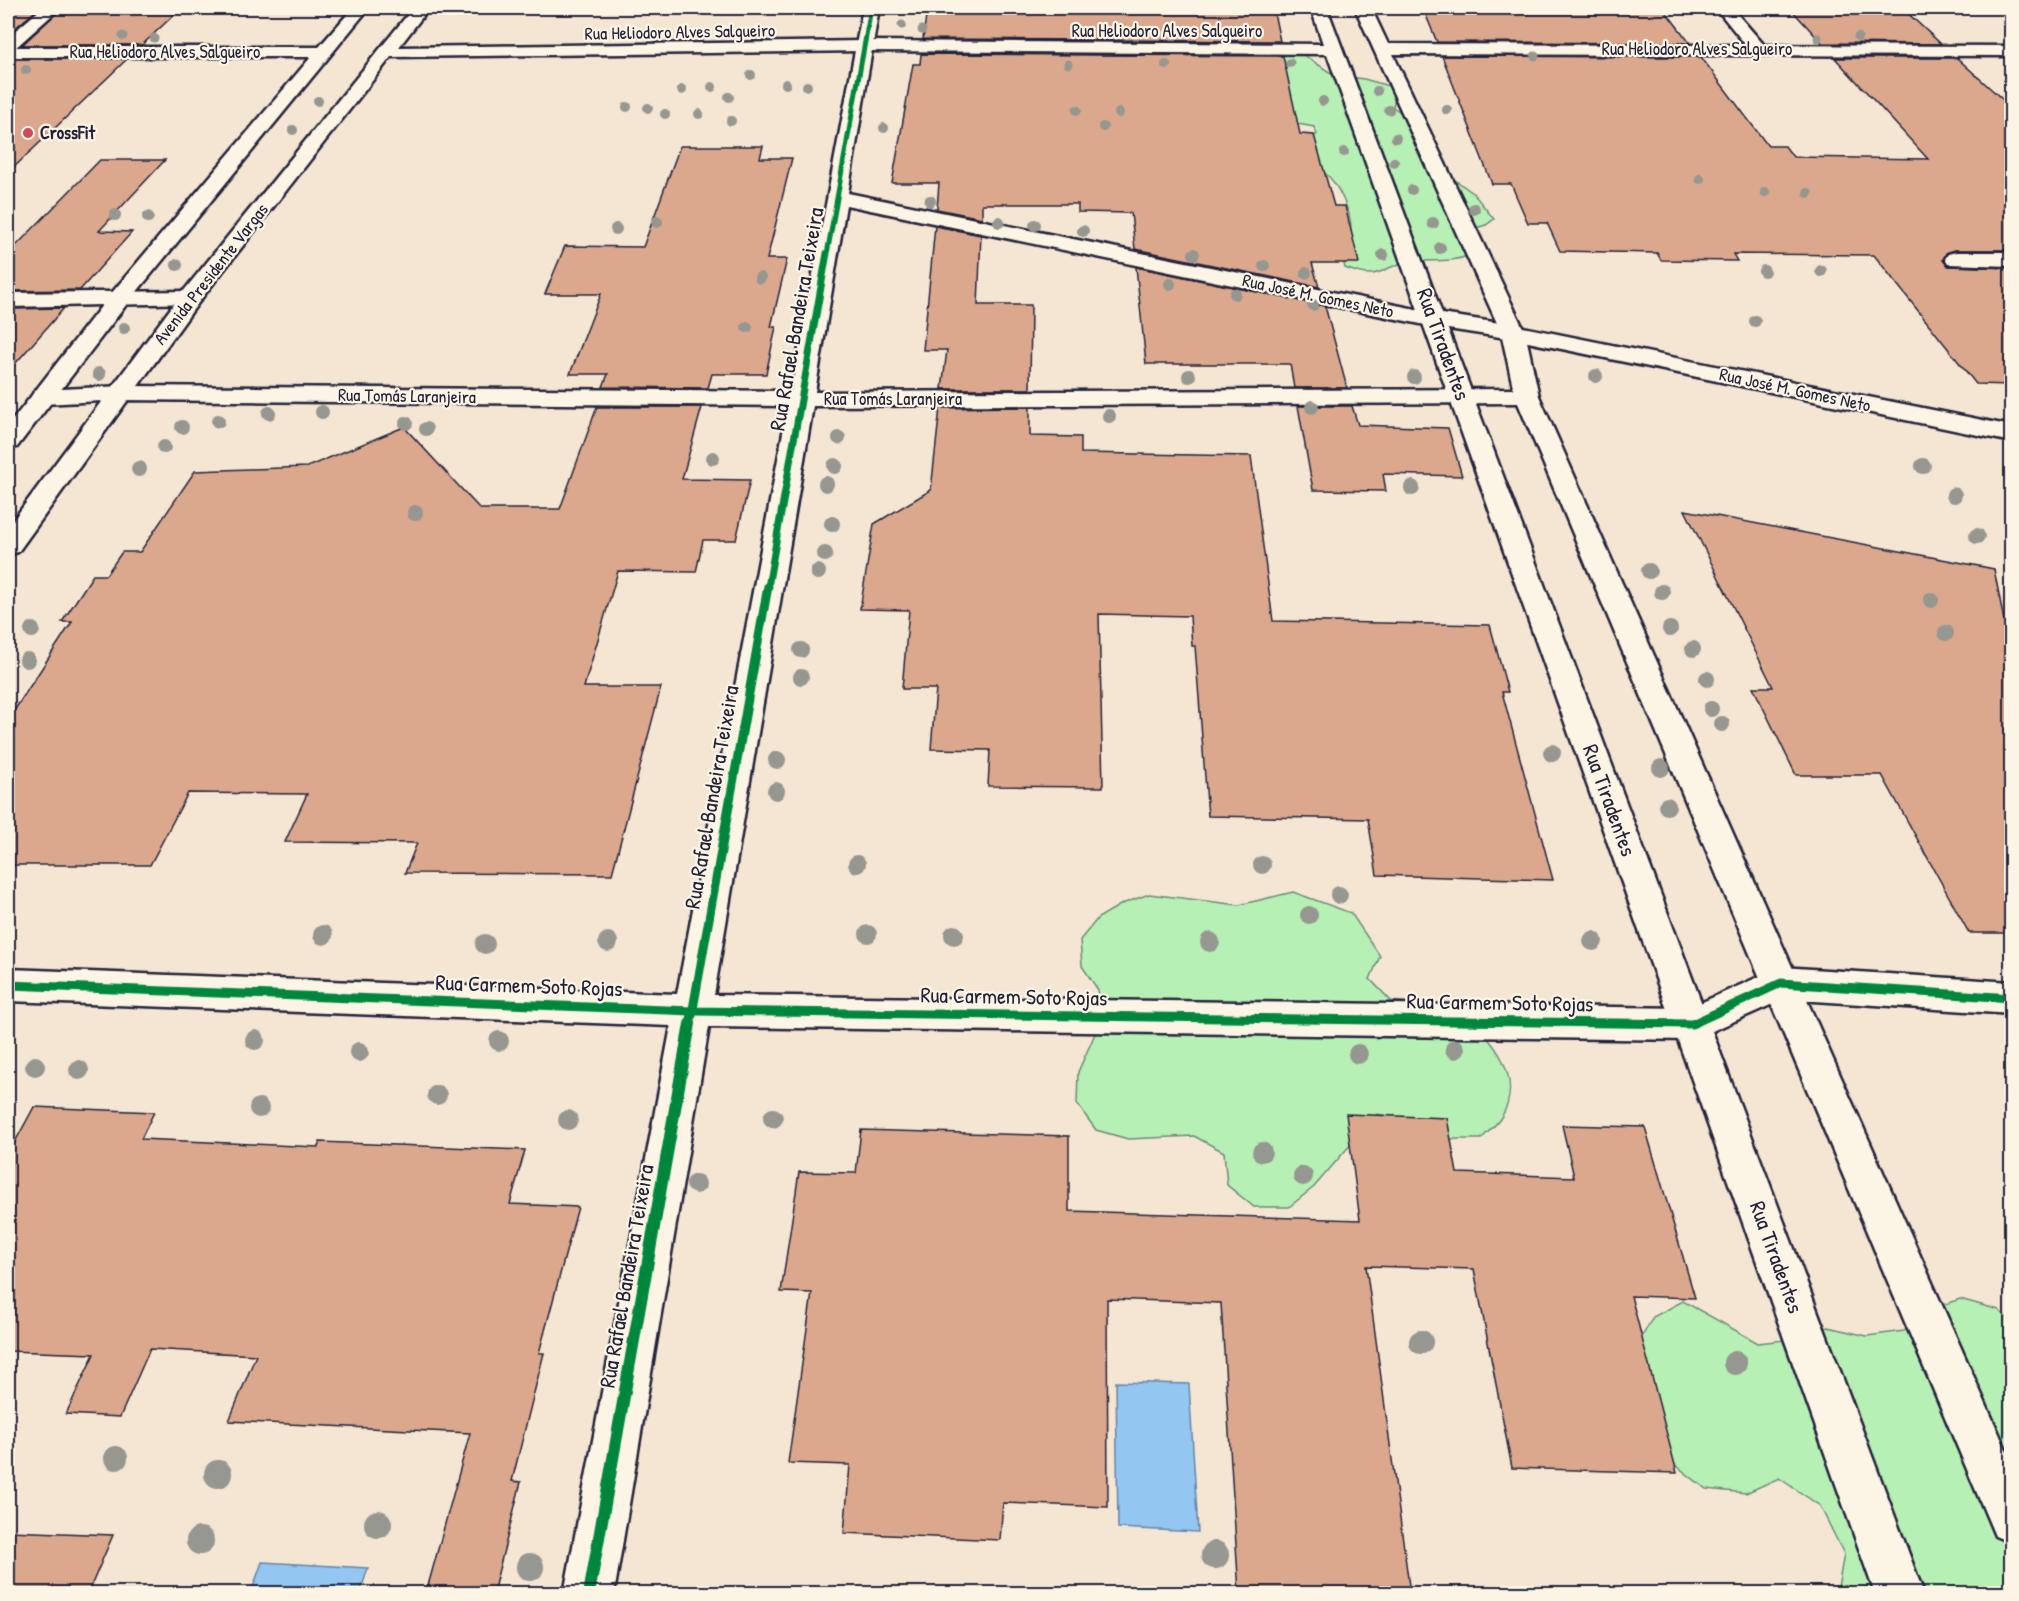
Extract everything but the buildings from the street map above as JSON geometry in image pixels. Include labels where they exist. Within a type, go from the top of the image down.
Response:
[{"type":"main road","points":[[8,45],[52,8]]},
{"type":"main road","points":[[8,442],[118,300],[335,61],[361,8]]},
{"type":"main road","name":"Avenida Presidente Vargas","points":[[8,546],[122,393],[371,44],[421,8]]},
{"type":"main road","name":"Rua Rafael Bandeira Teixeira","points":[[589,1593],[871,8]]},
{"type":"main road","name":"Rua Tiradentes","points":[[1319,8],[1357,48],[1513,332],[1527,396],[2012,1520]]},
{"type":"main road","name":"Rua Tiradentes","points":[[1363,8],[1357,48],[1435,320],[1900,1593]]},
{"type":"main road","points":[[1724,8],[1758,49]]},
{"type":"main road","points":[[371,44],[376,59],[335,61],[331,46],[371,44]]},
{"type":"main road","name":"Rua Heliodoro Alves Salgueiro","points":[[371,44],[2012,51]]},
{"type":"main road","name":"Rua Heliodoro Alves Salgueiro","points":[[8,52],[335,61]]},
{"type":"main road","name":"Rua José M. Gomes Neto","points":[[838,196],[1435,320],[1513,332],[2012,434]]},
{"type":"main road","points":[[1956,259],[2012,259]]},
{"type":"main road","points":[[8,300],[190,298]]},
{"type":"main road","name":"Rua Tomás Laranjeira","points":[[43,397],[122,393],[801,399],[1527,396]]},
{"type":"main road","name":"Rua Carmem Soto Rojas","points":[[8,985],[693,1011],[1692,1024],[1781,983],[2012,998]]},
{"type":"green space","points":[[1240,50],[1299,52],[1334,75],[1364,79],[1392,87],[1396,93],[1393,107],[1421,126],[1443,171],[1473,193],[1494,219],[1486,225],[1472,229],[1470,255],[1447,260],[1409,262],[1374,274],[1345,268],[1344,257],[1351,228],[1343,199],[1335,184],[1326,174],[1306,163],[1296,154],[1317,134],[1314,127],[1298,124],[1225,60],[1230,54]]},
{"type":"green space","points":[[1293,892],[1351,913],[1380,956],[1370,979],[1391,1001],[1442,1009],[1459,1016],[1484,1034],[1502,1060],[1508,1074],[1509,1089],[1507,1104],[1500,1119],[1481,1139],[1446,1139],[1412,1120],[1377,1114],[1314,1187],[1289,1207],[1254,1207],[1227,1185],[1224,1152],[1194,1136],[1128,1139],[1096,1130],[1077,1104],[1078,1072],[1102,1018],[1098,990],[1082,966],[1080,940],[1098,918],[1122,904],[1149,894],[1239,905]]},
{"type":"green space","points":[[1960,1299],[1999,1310],[2011,1323],[2011,1593],[1837,1593],[1844,1554],[1820,1506],[1779,1478],[1746,1493],[1706,1489],[1668,1459],[1637,1346],[1653,1317],[1683,1301],[1758,1343],[1795,1339],[1828,1327],[1867,1336],[1904,1331],[1927,1310]]},
{"type":"water","points":[[1116,1382],[1189,1384],[1198,1532],[1118,1528]]},
{"type":"water","points":[[262,1562],[368,1568],[360,1593],[251,1593]]},
{"type":"cycle path","points":[[589,1594],[871,8]]},
{"type":"cycle path","points":[[8,985],[693,1011],[1692,1024],[1781,983],[2012,998]]},
{"type":"place","name":"CrossFit","points":[[28,133]]}]
